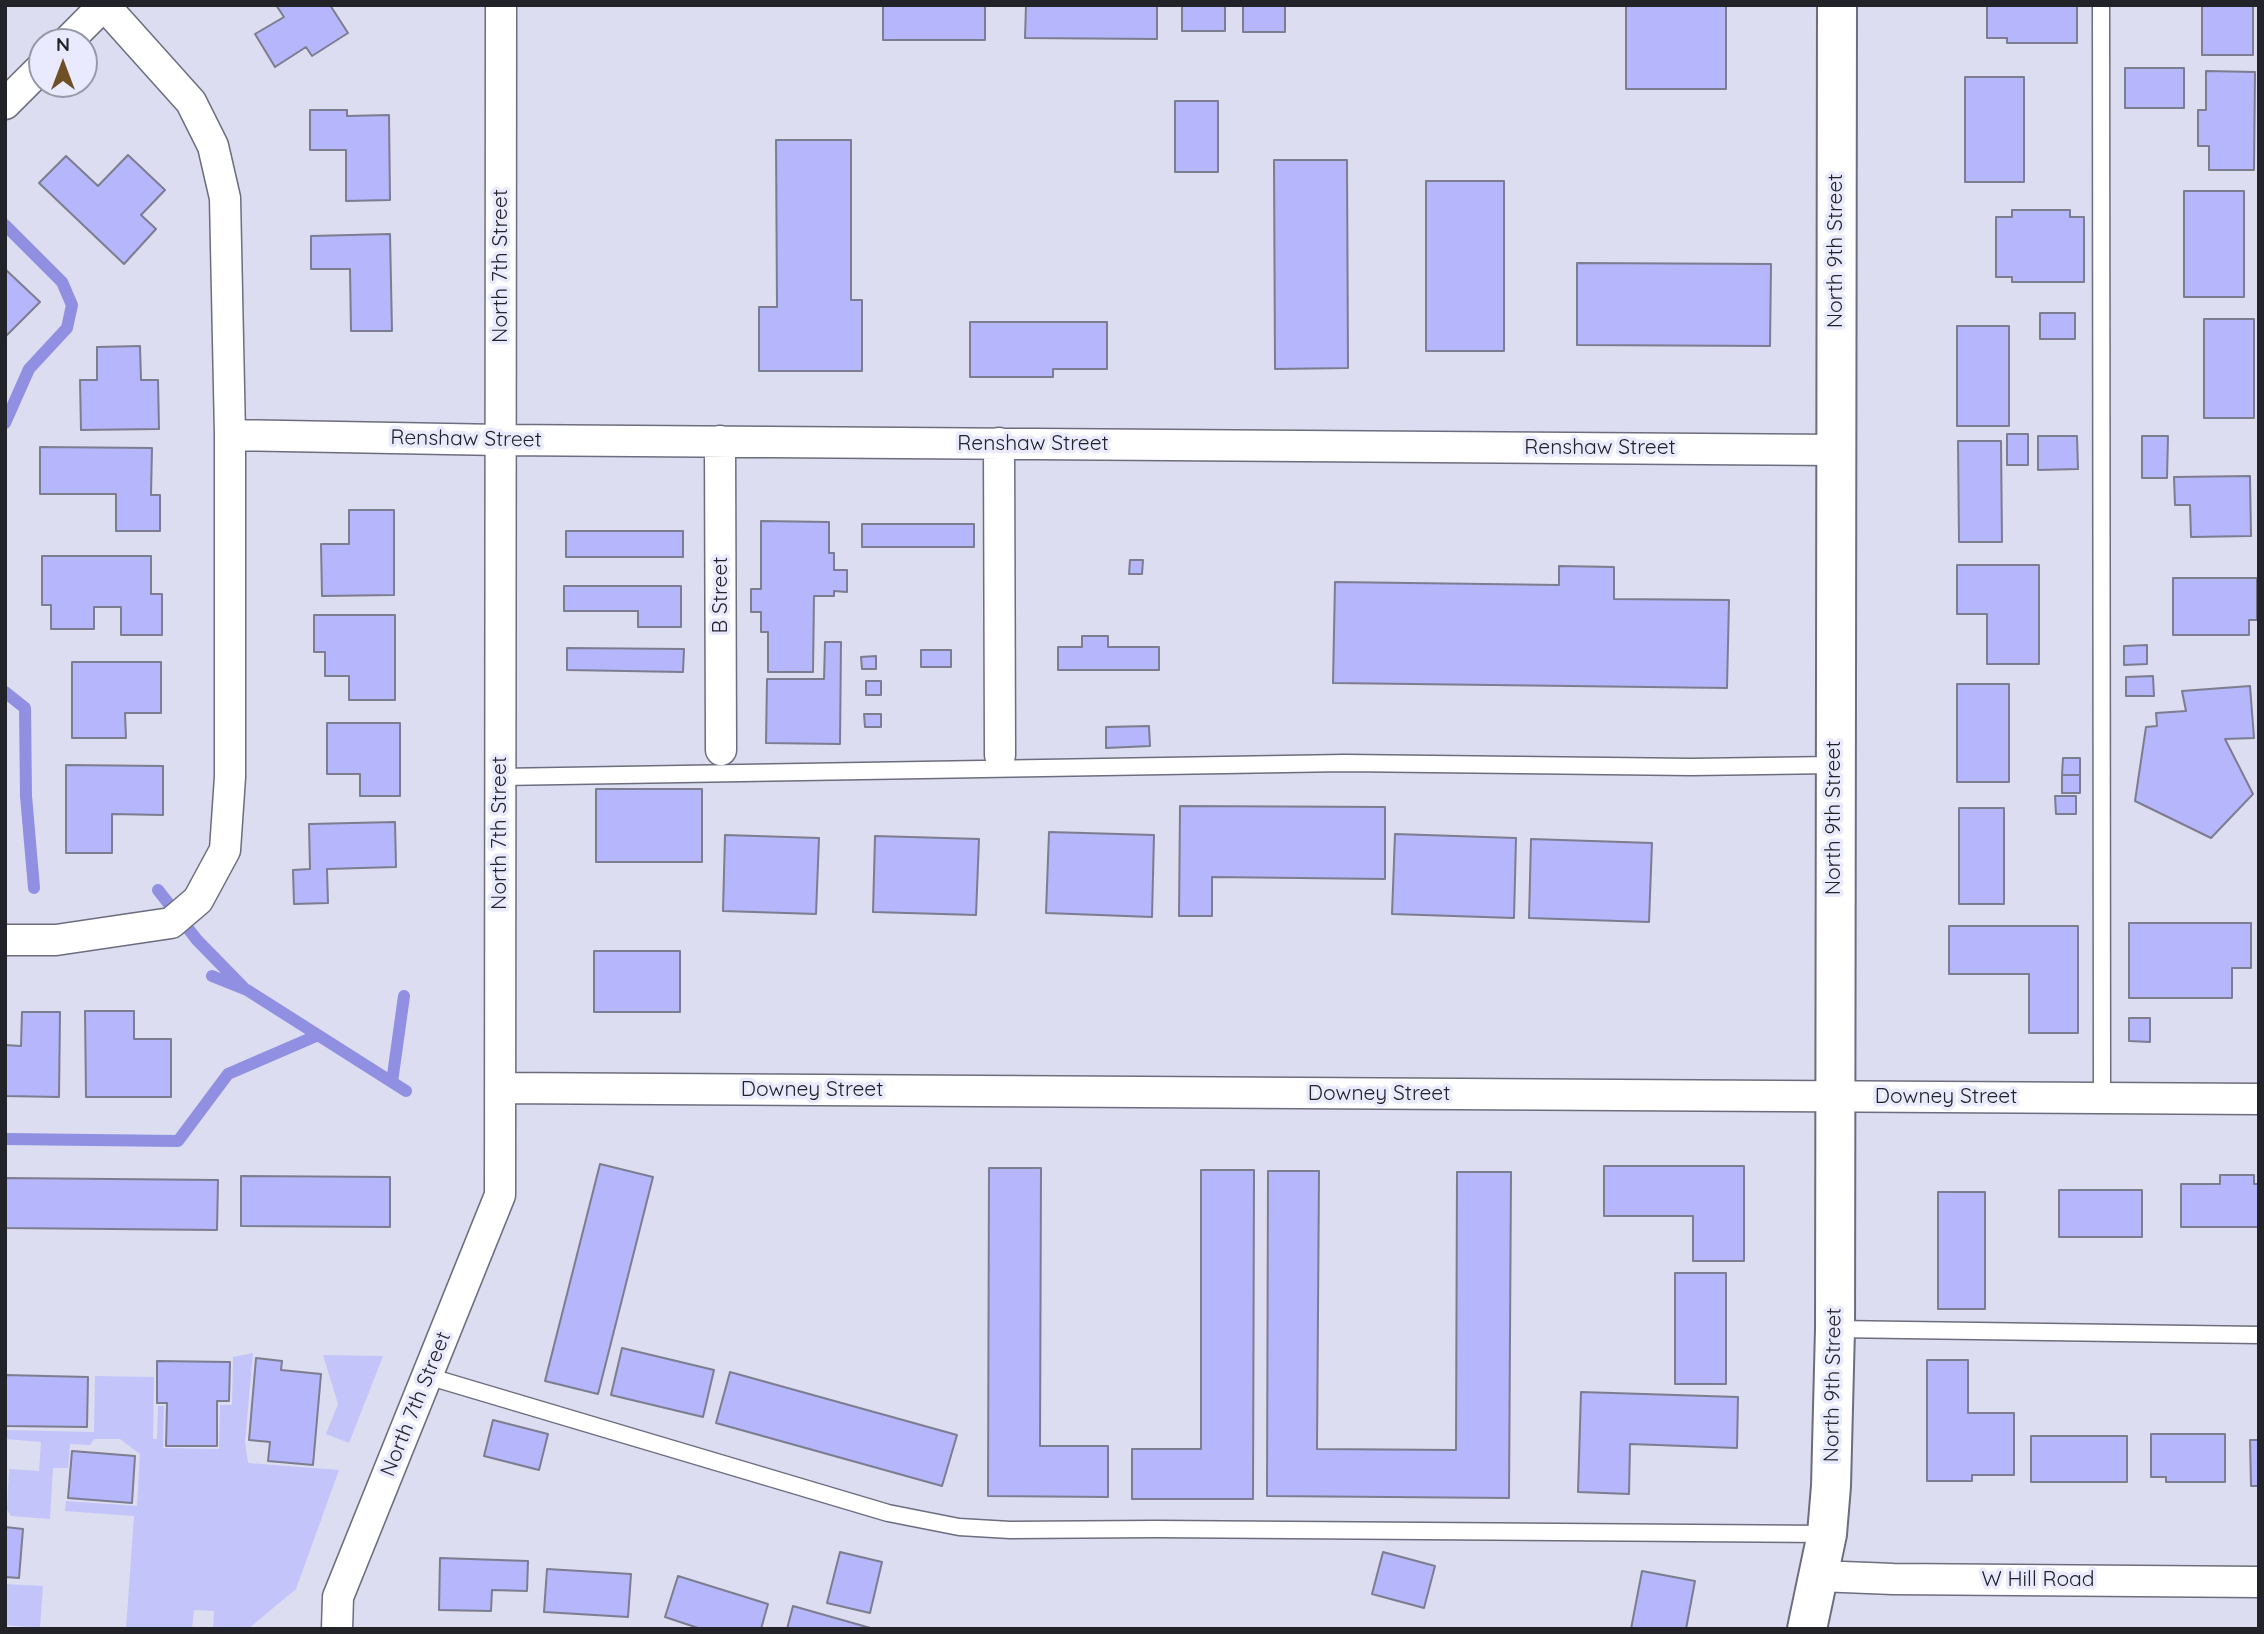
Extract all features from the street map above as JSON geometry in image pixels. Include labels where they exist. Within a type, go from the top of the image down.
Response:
[{"type":"street","points":[[5,940],[57,940],[171,923],[198,900],[225,849],[230,777],[230,435],[225,198],[213,146],[191,102],[104,5],[81,28]]},
{"type":"street","name":"North 7th Street","points":[[337,1629],[338,1597],[500,1195],[501,5]]},
{"type":"street","name":"North 9th Street","points":[[1807,1629],[1827,1534],[1835,1329],[1837,5]]},
{"type":"street","points":[[5,104],[28,81]]},
{"type":"street","name":"Renshaw Street","points":[[230,435],[500,440],[1836,450]]},
{"type":"street","name":"B Street","points":[[720,441],[721,750]]},
{"type":"street","points":[[999,443],[1000,755]]},
{"type":"street","name":"Downey Street","points":[[500,1088],[2259,1100]]},
{"type":"street","name":"W Hill Road","points":[[1818,1576],[2259,1582]]},
{"type":"lane","points":[[2101,5],[2102,1098]]},
{"type":"lane","points":[[500,777],[1345,764],[1692,767],[1834,765]]},
{"type":"lane","points":[[1835,1329],[2259,1335]]},
{"type":"lane","points":[[427,1376],[888,1513],[958,1527],[1010,1530],[1827,1534]]},
{"type":"shaded area","points":[[253,1353],[245,1442],[248,1463],[339,1470],[296,1589],[248,1629],[213,1629],[214,1611],[194,1610],[192,1629],[126,1629],[134,1516],[65,1511],[66,1501],[137,1506],[140,1454],[120,1439],[94,1439],[90,1445],[70,1444],[68,1468],[53,1468],[50,1519],[11,1516],[7,1510],[9,1469],[39,1471],[41,1442],[5,1439],[5,1430],[94,1432],[95,1376],[154,1377],[153,1439],[157,1439],[158,1406],[164,1406],[163,1448],[219,1449],[220,1405],[232,1405],[233,1357]]},
{"type":"shaded area","points":[[323,1355],[383,1356],[349,1443],[326,1434],[338,1404]]},
{"type":"shaded area","points":[[5,1584],[43,1586],[40,1628],[5,1625]]},
{"type":"building","points":[[276,5],[330,5],[348,33],[312,56],[306,47],[275,67],[255,34],[284,17]]},
{"type":"building","points":[[883,5],[985,5],[985,40],[883,40]]},
{"type":"building","points":[[1026,5],[1157,5],[1157,39],[1025,38]]},
{"type":"building","points":[[1182,5],[1225,5],[1225,31],[1182,31]]},
{"type":"building","points":[[1243,5],[1285,5],[1285,32],[1243,32]]},
{"type":"building","points":[[1626,5],[1726,5],[1726,89],[1626,89]]},
{"type":"building","points":[[1987,5],[2077,5],[2077,43],[2007,43],[2007,38],[1987,38]]},
{"type":"building","points":[[2202,5],[2253,5],[2253,55],[2202,55]]},
{"type":"building","points":[[2125,68],[2184,68],[2184,108],[2125,108]]},
{"type":"building","points":[[2206,71],[2255,72],[2254,170],[2209,170],[2209,146],[2198,146],[2198,110],[2206,110]]},
{"type":"building","points":[[1965,77],[2024,77],[2024,182],[1965,182]]},
{"type":"building","points":[[1175,101],[1218,101],[1218,172],[1175,172]]},
{"type":"building","points":[[310,110],[347,110],[347,116],[389,115],[390,200],[346,201],[346,150],[310,150]]},
{"type":"building","points":[[776,140],[851,140],[851,300],[862,300],[862,371],[759,371],[759,307],[777,307]]},
{"type":"building","points":[[128,155],[165,190],[141,215],[156,229],[124,264],[39,183],[66,156],[98,186]]},
{"type":"building","points":[[1274,160],[1347,160],[1348,368],[1275,369]]},
{"type":"building","points":[[1426,181],[1504,181],[1504,351],[1426,351]]},
{"type":"building","points":[[2184,191],[2244,191],[2244,297],[2184,297]]},
{"type":"building","points":[[2012,210],[2070,210],[2070,217],[2084,217],[2084,282],[2012,282],[2012,277],[1996,277],[1996,217],[2012,217]]},
{"type":"building","points":[[390,234],[392,331],[351,331],[350,269],[311,269],[311,236]]},
{"type":"building","points":[[1577,263],[1771,264],[1770,346],[1577,345]]},
{"type":"building","points":[[5,269],[40,302],[5,337]]},
{"type":"building","points":[[2040,313],[2075,313],[2075,339],[2040,339]]},
{"type":"building","points":[[2204,319],[2254,319],[2254,418],[2204,418]]},
{"type":"building","points":[[970,322],[1107,322],[1107,369],[1053,369],[1053,377],[970,377]]},
{"type":"building","points":[[1957,326],[2009,326],[2009,426],[1957,426]]},
{"type":"building","points":[[140,346],[141,380],[158,380],[159,429],[81,430],[80,380],[97,380],[97,347]]},
{"type":"building","points":[[2007,434],[2028,434],[2028,465],[2007,465]]},
{"type":"building","points":[[2038,436],[2077,436],[2078,469],[2038,470]]},
{"type":"building","points":[[2142,436],[2168,436],[2167,478],[2142,478]]},
{"type":"building","points":[[1958,441],[2001,441],[2002,542],[1959,542]]},
{"type":"building","points":[[40,447],[152,448],[151,495],[160,495],[160,531],[116,531],[116,494],[40,494]]},
{"type":"building","points":[[2250,476],[2251,536],[2191,537],[2190,505],[2175,505],[2174,477]]},
{"type":"building","points":[[349,510],[394,510],[394,595],[322,596],[321,544],[349,544]]},
{"type":"building","points":[[761,521],[829,522],[829,553],[834,553],[834,570],[847,570],[847,592],[834,591],[834,596],[814,596],[813,672],[768,672],[768,632],[761,632],[761,612],[751,612],[751,589],[761,589]]},
{"type":"building","points":[[862,524],[974,524],[974,547],[862,547]]},
{"type":"building","points":[[566,531],[683,531],[683,557],[566,557]]},
{"type":"building","points":[[42,556],[151,556],[151,594],[162,594],[162,635],[121,635],[121,607],[94,607],[94,629],[51,629],[51,605],[42,605]]},
{"type":"building","points":[[1130,560],[1143,560],[1142,574],[1129,574]]},
{"type":"building","points":[[1957,565],[2039,565],[2039,664],[1987,664],[1987,614],[1957,614]]},
{"type":"building","points":[[1559,566],[1614,567],[1614,599],[1729,600],[1727,688],[1333,683],[1335,582],[1559,585]]},
{"type":"building","points":[[2173,578],[2257,578],[2257,620],[2249,620],[2249,635],[2173,635]]},
{"type":"building","points":[[564,586],[681,586],[681,627],[638,627],[638,611],[564,611]]},
{"type":"building","points":[[314,615],[395,615],[395,700],[349,700],[349,676],[325,676],[325,652],[314,652]]},
{"type":"building","points":[[1082,636],[1108,636],[1108,647],[1159,647],[1159,670],[1058,670],[1058,647],[1082,647]]},
{"type":"building","points":[[825,642],[841,642],[840,744],[766,743],[767,679],[824,679]]},
{"type":"building","points":[[2147,645],[2147,664],[2124,665],[2124,646]]},
{"type":"building","points":[[567,648],[684,649],[683,672],[567,670]]},
{"type":"building","points":[[921,650],[951,650],[951,667],[921,667]]},
{"type":"building","points":[[876,656],[876,669],[862,669],[861,657]]},
{"type":"building","points":[[72,662],[161,662],[161,713],[125,713],[126,738],[72,738]]},
{"type":"building","points":[[2153,676],[2154,696],[2126,696],[2126,677]]},
{"type":"building","points":[[866,681],[881,681],[881,695],[866,695]]},
{"type":"building","points":[[1957,684],[2009,684],[2009,782],[1957,782]]},
{"type":"building","points":[[2250,686],[2254,738],[2225,739],[2253,794],[2211,838],[2135,801],[2146,727],[2157,726],[2156,713],[2186,711],[2182,691]]},
{"type":"building","points":[[864,714],[881,714],[881,727],[865,727]]},
{"type":"building","points":[[327,723],[400,723],[400,796],[360,796],[360,774],[327,774]]},
{"type":"building","points":[[1149,726],[1150,746],[1106,748],[1106,727]]},
{"type":"building","points":[[2063,758],[2080,758],[2080,775],[2062,775]]},
{"type":"building","points":[[66,765],[163,766],[163,815],[112,814],[112,853],[66,853]]},
{"type":"building","points":[[2062,775],[2080,775],[2080,793],[2062,793]]},
{"type":"building","points":[[596,789],[702,789],[702,862],[596,862]]},
{"type":"building","points":[[2055,796],[2076,796],[2076,814],[2056,814]]},
{"type":"building","points":[[1180,806],[1385,807],[1385,879],[1212,877],[1212,916],[1179,916]]},
{"type":"building","points":[[1959,808],[2004,808],[2004,904],[1959,904]]},
{"type":"building","points":[[395,822],[396,867],[327,869],[328,903],[294,904],[293,870],[310,869],[309,824]]},
{"type":"building","points":[[1049,832],[1154,835],[1152,917],[1046,913]]},
{"type":"building","points":[[1395,834],[1516,838],[1514,918],[1392,914]]},
{"type":"building","points":[[725,835],[819,838],[816,914],[723,911]]},
{"type":"building","points":[[875,836],[979,839],[976,915],[873,912]]},
{"type":"building","points":[[1531,839],[1652,843],[1649,922],[1529,918]]},
{"type":"building","points":[[2129,923],[2251,923],[2251,968],[2232,968],[2232,998],[2129,998]]},
{"type":"building","points":[[1949,926],[2078,926],[2078,1033],[2029,1033],[2029,974],[1949,974]]},
{"type":"building","points":[[594,951],[680,951],[680,1012],[594,1012]]},
{"type":"building","points":[[85,1011],[134,1011],[134,1039],[171,1039],[171,1097],[86,1097]]},
{"type":"building","points":[[22,1012],[60,1012],[59,1097],[5,1096],[5,1045],[21,1046]]},
{"type":"building","points":[[2129,1018],[2150,1018],[2150,1042],[2129,1041]]},
{"type":"building","points":[[600,1164],[653,1177],[598,1394],[545,1381]]},
{"type":"building","points":[[1604,1166],[1744,1166],[1744,1261],[1693,1261],[1693,1216],[1604,1216]]},
{"type":"building","points":[[989,1168],[1041,1168],[1040,1446],[1108,1446],[1108,1497],[988,1496]]},
{"type":"building","points":[[1201,1170],[1254,1170],[1253,1499],[1132,1499],[1132,1449],[1201,1449]]},
{"type":"building","points":[[1268,1171],[1319,1171],[1317,1449],[1456,1450],[1457,1172],[1511,1172],[1509,1498],[1267,1496]]},
{"type":"building","points":[[2220,1175],[2254,1175],[2254,1184],[2259,1184],[2259,1227],[2181,1227],[2181,1184],[2220,1184]]},
{"type":"building","points":[[241,1176],[390,1177],[390,1227],[241,1226]]},
{"type":"building","points":[[5,1178],[218,1180],[217,1230],[5,1228]]},
{"type":"building","points":[[2059,1190],[2142,1190],[2142,1237],[2059,1237]]},
{"type":"building","points":[[1938,1192],[1985,1192],[1985,1309],[1938,1309]]},
{"type":"building","points":[[1675,1273],[1726,1273],[1726,1384],[1675,1384]]},
{"type":"building","points":[[622,1348],[714,1370],[703,1417],[611,1395]]},
{"type":"building","points":[[256,1358],[282,1361],[281,1370],[321,1374],[313,1465],[268,1461],[270,1442],[249,1440]]},
{"type":"building","points":[[1927,1360],[1968,1360],[1968,1413],[2014,1413],[2014,1475],[1972,1475],[1972,1481],[1927,1481]]},
{"type":"building","points":[[157,1361],[230,1362],[229,1401],[217,1401],[217,1446],[166,1446],[167,1403],[157,1403]]},
{"type":"building","points":[[730,1372],[957,1435],[942,1486],[716,1423]]},
{"type":"building","points":[[5,1375],[88,1377],[87,1427],[5,1426]]},
{"type":"building","points":[[1581,1392],[1738,1397],[1737,1448],[1630,1444],[1629,1494],[1578,1492]]},
{"type":"building","points":[[493,1420],[548,1434],[539,1470],[484,1456]]},
{"type":"building","points":[[2151,1434],[2225,1434],[2225,1482],[2166,1482],[2166,1477],[2151,1477]]},
{"type":"building","points":[[2031,1436],[2127,1436],[2127,1482],[2031,1482]]},
{"type":"building","points":[[2250,1440],[2259,1440],[2259,1486],[2251,1486]]},
{"type":"building","points":[[72,1451],[135,1456],[132,1503],[68,1498]]},
{"type":"building","points":[[5,1527],[23,1529],[19,1578],[5,1577]]},
{"type":"building","points":[[840,1552],[882,1562],[870,1613],[827,1603]]},
{"type":"building","points":[[1383,1552],[1435,1566],[1424,1608],[1372,1594]]},
{"type":"building","points":[[440,1558],[528,1561],[527,1591],[492,1590],[491,1611],[439,1610]]},
{"type":"building","points":[[547,1569],[631,1574],[628,1617],[544,1612]]},
{"type":"building","points":[[1642,1571],[1695,1581],[1686,1629],[1631,1629]]},
{"type":"building","points":[[678,1576],[768,1604],[761,1629],[701,1629],[665,1617]]},
{"type":"building","points":[[793,1606],[874,1629],[787,1629]]},
{"type":"waterway","points":[[5,225],[62,282],[72,305],[67,328],[29,369],[5,423]]},
{"type":"waterway","points":[[5,692],[25,708],[26,796],[34,888]]},
{"type":"waterway","points":[[158,890],[197,940],[243,987]]},
{"type":"waterway","points":[[212,976],[247,990],[406,1091]]},
{"type":"waterway","points":[[392,1082],[404,996]]},
{"type":"waterway","points":[[5,1139],[178,1141],[228,1074],[316,1036]]}]
